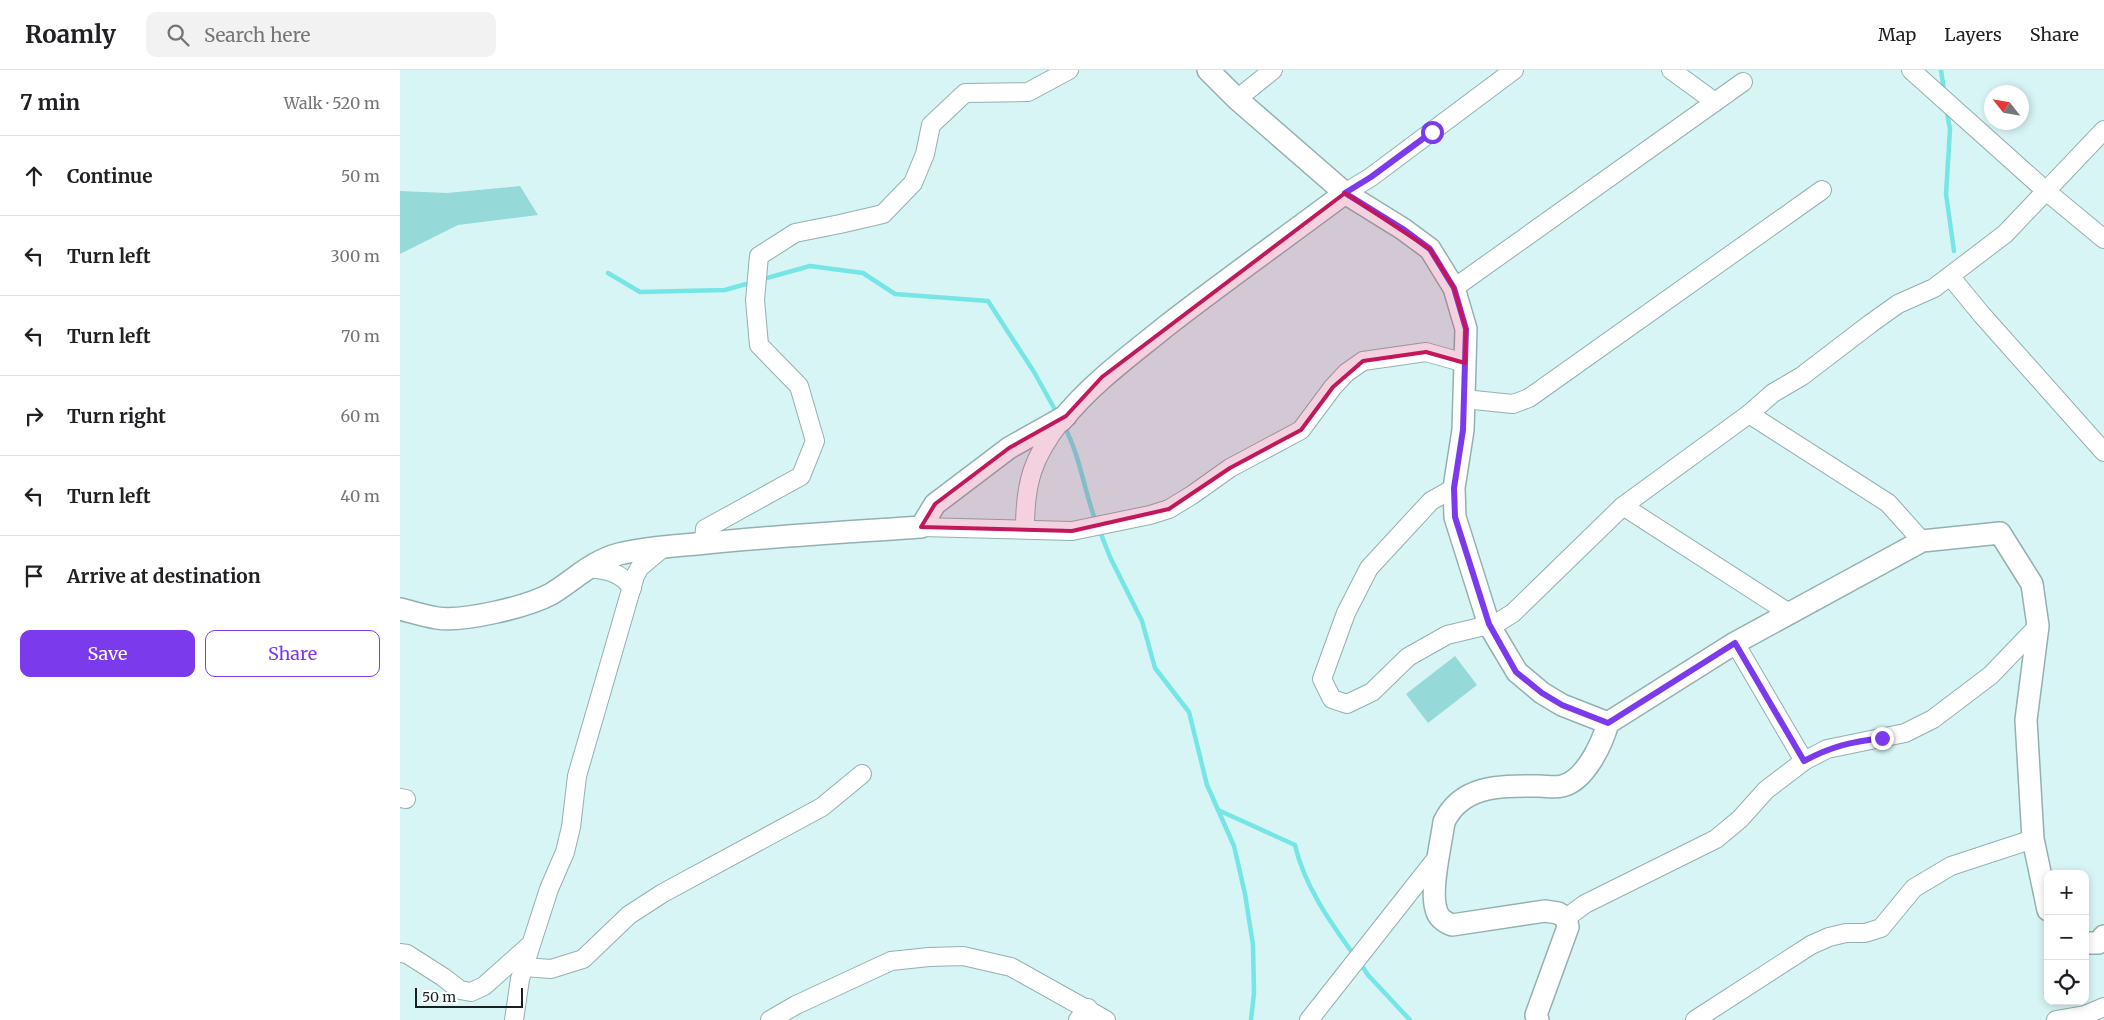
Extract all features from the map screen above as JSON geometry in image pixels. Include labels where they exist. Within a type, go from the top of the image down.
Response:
[{"type":"street","points":[[704,543],[705,529],[801,476],[815,441],[799,386],[759,345],[755,300],[759,256],[795,232],[883,214],[913,183],[925,154],[931,125],[965,93],[1028,92],[1069,70]]},
{"type":"street","points":[[1208,70],[1237,99],[1345,193],[1403,229],[1430,249],[1454,288],[1466,329],[1463,430],[1454,488],[1455,517],[1489,624],[1516,672],[1542,693],[1562,705],[1608,723]]},
{"type":"street","points":[[1237,99],[1273,70]]},
{"type":"street","points":[[1024,528],[1025,503],[1033,466],[1045,442],[1081,397],[1102,377],[1186,311],[1345,193],[1371,177],[1514,70]]},
{"type":"street","points":[[1671,70],[1715,102]]},
{"type":"street","points":[[1911,70],[2046,191],[2104,239]]},
{"type":"street","points":[[1454,288],[1743,82]]},
{"type":"street","points":[[1454,488],[1431,501],[1369,568],[1346,613],[1322,679],[1332,700],[1347,704],[1372,692],[1408,657],[1447,635],[1496,623],[1513,613],[1623,506],[1749,414],[1773,393],[1802,376],[1898,304],[1934,288],[2005,234],[2102,137]]},
{"type":"street","points":[[1464,399],[1513,404],[1529,398],[1822,190]]},
{"type":"street","points":[[1950,276],[1982,315],[2104,452]]},
{"type":"street","points":[[400,609],[438,618],[503,611],[549,595],[586,568],[618,554],[664,548],[753,538],[921,527],[1024,528],[1072,531],[1150,515],[1169,509],[1230,468],[1301,430],[1333,387],[1346,373],[1363,361],[1426,352],[1465,363]]},
{"type":"street","points":[[1749,414],[1888,503],[1922,541]]},
{"type":"street","points":[[921,527],[935,504],[1009,448],[1064,418]]},
{"type":"street","points":[[1623,506],[1789,613]]},
{"type":"street","points":[[1538,1020],[1536,1015],[1568,927],[1566,918],[1558,913],[1545,911],[1452,925],[1442,921],[1436,911],[1434,894],[1444,822],[1448,813],[1462,799],[1481,789],[1501,786],[1562,786],[1576,779],[1590,763],[1605,736],[1608,723],[1735,643],[1922,541],[2000,533],[2032,584],[2038,626],[2026,720],[2033,839],[2044,891]]},
{"type":"street","points":[[514,1020],[520,978],[550,889],[565,852],[571,828],[577,776],[632,588],[640,567],[664,548]]},
{"type":"street","points":[[586,568],[615,572],[626,578],[632,588]]},
{"type":"street","points":[[1566,918],[1585,904],[1716,839],[1740,818],[1766,790],[1804,761],[1827,749],[1905,733],[1933,719],[1991,674],[2038,626]]},
{"type":"street","points":[[1735,643],[1804,761]]},
{"type":"street","points":[[524,967],[551,969],[583,959],[629,915],[663,894],[822,807],[862,774]]},
{"type":"street","points":[[1695,1020],[1811,945],[1829,936],[1846,933],[1865,933],[1881,928],[1914,888],[1951,866],[2033,839]]},
{"type":"street","points":[[1309,1020],[1440,854]]},
{"type":"street","points":[[2089,943],[2098,943],[2104,936]]},
{"type":"street","points":[[400,953],[407,954],[460,990],[471,992],[484,986],[531,945]]},
{"type":"street","points":[[770,1020],[796,1005],[891,961],[963,956],[1011,967],[1083,1014],[1106,1020]]},
{"type":"street","points":[[2056,1020],[2085,1014],[2104,1007]]},
{"type":"highlighted area","points":[[1345,193],[1430,249],[1454,288],[1466,329],[1465,363],[1426,352],[1363,361],[1333,387],[1301,430],[1230,468],[1169,509],[1072,531],[921,527],[935,504],[1009,448],[1066,416],[1102,377]]},
{"type":"shaded area","points":[[520,186],[538,215],[458,225],[400,254],[400,191],[447,193]]},
{"type":"shaded area","points":[[1455,656],[1477,685],[1428,723],[1406,694]]},
{"type":"waterway","points":[[1941,70],[1944,91]]},
{"type":"waterway","points":[[1946,108],[1950,129],[1946,194],[1954,251]]},
{"type":"waterway","points":[[760,280],[810,266],[863,273],[895,294],[988,301],[1034,372],[1058,415]]},
{"type":"waterway","points":[[608,273],[640,292],[725,290],[753,282]]},
{"type":"waterway","points":[[1064,426],[1074,449],[1096,522]]},
{"type":"waterway","points":[[1099,529],[1110,557],[1142,621],[1155,668],[1189,712],[1207,785],[1234,846],[1245,894],[1253,945],[1254,993],[1251,1020]]},
{"type":"waterway","points":[[1218,810],[1295,845],[1311,889],[1354,955]]},
{"type":"waterway","points":[[1360,963],[1368,975],[1410,1020]]},
{"type":"route","points":[[1432,132],[1371,177],[1345,193],[1403,229],[1430,249],[1454,288],[1466,329],[1463,430],[1454,488],[1455,517],[1463,548],[1489,624],[1516,672],[1542,693],[1562,705],[1608,723],[1735,643],[1804,761],[1827,749],[1882,738]]}]
